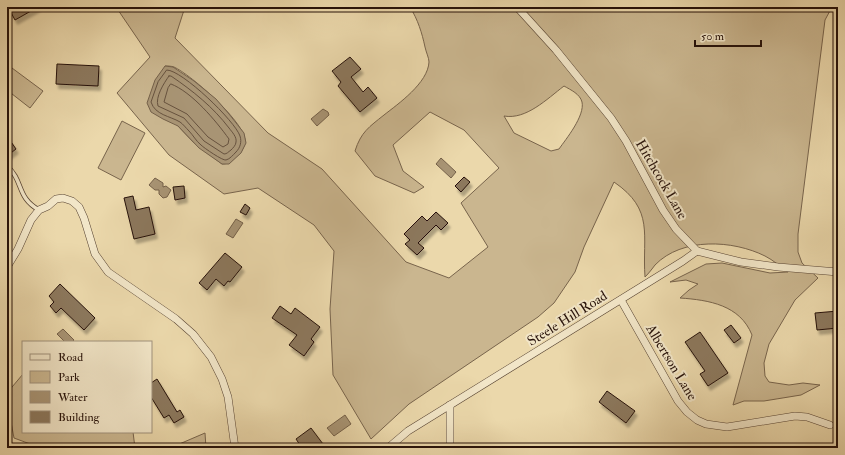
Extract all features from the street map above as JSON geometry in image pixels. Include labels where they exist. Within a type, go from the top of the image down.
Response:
[{"type":"street","name":"Hitchcock Lane","points":[[517,7],[556,50],[611,118],[626,142],[663,210],[676,229],[697,251]]},
{"type":"street","points":[[7,267],[18,249],[31,220],[39,210],[48,206],[56,199],[64,198],[72,201],[79,207],[84,218],[90,243],[95,254],[108,272],[114,278],[176,319],[193,334],[211,357],[222,379],[228,397],[236,448]]},
{"type":"street","points":[[697,251],[742,262],[778,267],[838,272]]},
{"type":"street","name":"Steele Hill Road","points":[[388,448],[408,431],[697,251]]},
{"type":"street","name":"Albertson Lane","points":[[620,300],[678,401],[686,412],[697,420],[706,424],[727,427],[796,416],[807,417],[830,425]]},
{"type":"street","points":[[450,406],[450,448]]},
{"type":"lane","points":[[7,166],[18,179],[22,193],[26,200],[39,210]]},
{"type":"green space","points":[[116,7],[185,7],[175,38],[268,133],[322,169],[406,262],[449,278],[488,247],[461,203],[499,168],[464,130],[430,112],[393,145],[403,171],[424,187],[414,193],[375,176],[355,151],[357,144],[366,130],[397,105],[424,78],[429,60],[423,37],[410,7],[832,7],[825,20],[798,234],[798,252],[802,263],[818,278],[795,300],[769,344],[764,363],[765,376],[769,382],[789,385],[803,383],[820,385],[801,395],[764,401],[744,401],[733,405],[752,335],[747,325],[740,317],[722,306],[702,300],[680,298],[698,284],[686,280],[670,282],[706,264],[722,263],[770,273],[788,272],[768,258],[752,251],[723,244],[708,244],[679,250],[666,256],[655,265],[645,277],[645,236],[641,213],[636,203],[627,192],[614,182],[584,247],[575,272],[554,303],[538,317],[409,404],[371,439],[333,375],[330,309],[334,251],[314,225],[258,188],[224,194],[169,155],[117,93],[150,57]],"holes":[[[165,66],[174,67],[205,89],[229,113],[238,125],[244,135],[245,143],[241,152],[230,162],[222,164],[193,142],[178,126]],[[564,86],[575,92],[581,99],[582,108],[578,120],[559,149],[551,151],[514,133],[504,116],[520,115],[528,112]]]},
{"type":"green space","points":[[12,68],[43,91],[30,108],[7,90],[7,74]]},
{"type":"green space","points":[[122,121],[145,133],[121,180],[98,168]]},
{"type":"green space","points":[[22,375],[22,433],[133,433],[135,448],[41,448],[14,438],[7,401],[7,393]]},
{"type":"green space","points":[[205,433],[206,448],[170,448]]},
{"type":"water","points":[[165,66],[173,67],[194,81],[216,99],[244,133],[246,143],[241,153],[229,164],[222,164],[199,148],[178,126],[151,112],[147,103],[155,80]]},
{"type":"water","points":[[323,109],[328,112],[329,115],[317,126],[311,119]]},
{"type":"water","points":[[441,158],[456,172],[451,178],[436,164]]},
{"type":"water","points":[[155,178],[163,183],[163,187],[166,186],[171,190],[167,197],[163,198],[159,194],[159,190],[155,190],[149,185]]},
{"type":"water","points":[[236,219],[243,223],[233,238],[226,234]]},
{"type":"water","points":[[63,329],[74,340],[64,341],[57,334]]},
{"type":"water","points":[[345,415],[351,424],[334,436],[327,428]]},
{"type":"building","points":[[8,7],[38,7],[15,20]]},
{"type":"building","points":[[350,57],[361,69],[351,77],[363,92],[368,87],[377,98],[360,112],[338,86],[341,82],[332,71]]},
{"type":"building","points":[[57,64],[99,66],[98,86],[56,84]]},
{"type":"building","points":[[7,136],[16,149],[7,156]]},
{"type":"building","points":[[464,177],[470,182],[461,192],[455,186]]},
{"type":"building","points":[[184,186],[185,198],[175,200],[173,187]]},
{"type":"building","points":[[133,196],[136,210],[149,207],[155,234],[134,239],[124,198]]},
{"type":"building","points":[[245,204],[250,208],[246,215],[240,212]]},
{"type":"building","points":[[436,212],[448,223],[441,230],[436,225],[418,243],[424,248],[417,255],[405,244],[410,240],[404,234],[422,216],[427,221]]},
{"type":"building","points":[[225,253],[242,267],[230,282],[228,281],[224,286],[216,279],[207,290],[199,283]]},
{"type":"building","points":[[60,284],[95,318],[84,330],[61,308],[56,313],[50,306],[54,302],[49,296]]},
{"type":"building","points":[[280,306],[291,314],[295,308],[320,327],[311,339],[314,342],[304,356],[289,345],[297,335],[272,318]]},
{"type":"building","points":[[838,311],[838,328],[817,330],[815,313]]},
{"type":"building","points":[[731,325],[741,338],[734,343],[724,330]]},
{"type":"building","points":[[700,332],[728,373],[708,386],[700,374],[705,371],[685,342]]},
{"type":"building","points":[[157,379],[177,412],[180,410],[184,417],[174,423],[169,415],[164,418],[152,399],[152,382]]},
{"type":"building","points":[[607,391],[635,411],[626,423],[599,402]]},
{"type":"building","points":[[311,428],[326,448],[302,448],[296,439]]}]
